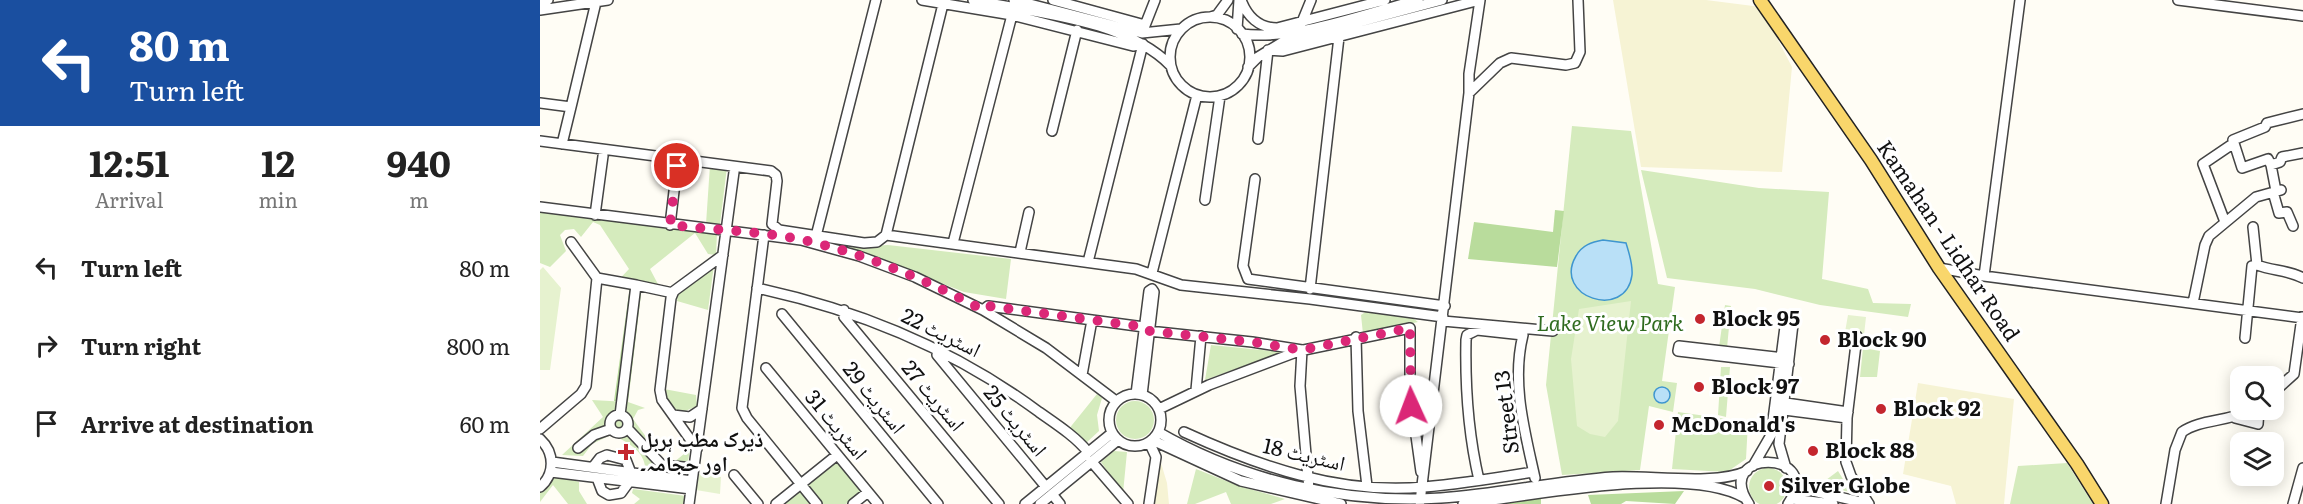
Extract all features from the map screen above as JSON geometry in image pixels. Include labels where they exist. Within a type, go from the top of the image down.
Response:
[{"type":"main road","name":"Kamahan - Lidhar Road","points":[[1760,0],[1871,160],[1939,268],[2077,464],[2102,504]]},
{"type":"street","points":[[540,2],[548,0]]},
{"type":"street","points":[[540,10],[608,0]]},
{"type":"street","points":[[816,236],[876,0]]},
{"type":"street","points":[[922,0],[1012,15],[1133,46],[1143,44]]},
{"type":"street","points":[[973,0],[1077,22],[1125,35],[1143,44],[1171,66],[1180,84],[1197,95],[1220,96],[1241,82],[1248,67],[1249,55],[1239,31],[1240,0]]},
{"type":"street","points":[[1014,0],[1144,29],[1182,29],[1201,18],[1217,15],[1228,0]]},
{"type":"street","points":[[1053,0],[1144,29]]},
{"type":"street","points":[[1144,29],[1155,0]]},
{"type":"street","points":[[1240,0],[1254,20],[1269,28],[1302,22],[1385,0]]},
{"type":"street","points":[[1302,22],[1311,0]]},
{"type":"street","points":[[1211,17],[1230,23],[1239,31],[1263,36],[1286,34],[1418,0]]},
{"type":"street","points":[[1248,67],[1268,50],[1281,43],[1442,0]]},
{"type":"street","points":[[1268,50],[1283,51],[1480,0],[1469,74],[1469,93],[1420,501]]},
{"type":"street","points":[[1469,93],[1500,63],[1511,58],[1566,66],[1575,63],[1580,52],[1578,0]]},
{"type":"street","points":[[1984,276],[2020,0]]},
{"type":"street","points":[[2178,0],[2303,16]]},
{"type":"street","points":[[562,144],[596,2]]},
{"type":"street","points":[[886,235],[943,3]]},
{"type":"street","points":[[953,243],[1012,15]]},
{"type":"street","points":[[1171,66],[1171,50],[1182,29]]},
{"type":"street","points":[[1052,131],[1077,30]]},
{"type":"street","points":[[1310,289],[1339,37]]},
{"type":"street","points":[[1088,262],[1143,44]]},
{"type":"street","points":[[1258,139],[1268,50]]},
{"type":"street","points":[[1152,273],[1197,95]]},
{"type":"street","points":[[1205,200],[1220,96]]},
{"type":"street","points":[[540,103],[571,107]]},
{"type":"street","points":[[2225,222],[2203,164],[2234,143],[2233,140],[2265,127],[2267,123],[2303,114]]},
{"type":"street","points":[[540,141],[771,171],[776,175],[777,181],[772,224],[779,230],[872,243],[886,235],[953,243],[1152,273],[1181,285],[1310,299],[1443,319],[1553,331]]},
{"type":"street","points":[[2234,143],[2242,168],[2268,159],[2280,213],[2287,212],[2293,226]]},
{"type":"street","points":[[2271,165],[2280,162],[2282,156],[2303,153]]},
{"type":"street","points":[[595,215],[603,156]]},
{"type":"street","points":[[670,225],[677,166]]},
{"type":"street","points":[[689,504],[734,172]]},
{"type":"street","points":[[1255,179],[1243,266],[1245,276],[1253,282],[1444,306]]},
{"type":"street","points":[[2193,303],[2206,241],[2256,197],[2276,191]]},
{"type":"street","points":[[540,207],[801,240],[869,259],[915,277],[983,310],[1046,348],[1116,401]]},
{"type":"street","points":[[1020,252],[1029,212]]},
{"type":"street","points":[[2253,227],[2257,265]]},
{"type":"street","points":[[764,235],[742,408],[747,418],[817,504]]},
{"type":"street","points":[[540,429],[584,391],[597,278],[571,242]]},
{"type":"street","points":[[697,449],[662,400],[660,390],[673,293],[723,255]]},
{"type":"street","points":[[2245,338],[2252,266],[2257,265],[2277,271],[2289,270],[2303,278]]},
{"type":"street","points":[[1939,268],[1984,276],[2302,317],[2298,374],[2284,384]]},
{"type":"street","points":[[597,278],[673,293]]},
{"type":"street","points":[[611,429],[611,421],[620,415],[636,285]]},
{"type":"street","name":"اسٹریٹ 22","points":[[757,288],[844,310],[938,349],[1016,394],[1090,456],[1128,504]]},
{"type":"street","points":[[983,310],[988,306],[1302,350]]},
{"type":"street","name":"اسٹریٹ 27","points":[[844,310],[844,317],[999,504]]},
{"type":"street","name":"اسٹریٹ 29","points":[[782,314],[938,504]]},
{"type":"street","points":[[1082,375],[1092,320]]},
{"type":"street","points":[[1159,410],[1196,390],[1302,350],[1356,337],[1410,328],[1410,393],[1422,484]]},
{"type":"street","points":[[1139,394],[1146,329]]},
{"type":"street","name":"Street 13","points":[[1479,480],[1471,445],[1465,385],[1467,335],[1477,330],[1523,335],[1519,362],[1520,396],[1536,484]]},
{"type":"street","points":[[1196,390],[1201,336]]},
{"type":"street","points":[[1857,336],[1848,415],[1846,462],[1851,476],[1869,504]]},
{"type":"street","points":[[1356,337],[1358,411],[1367,486]]},
{"type":"street","name":"اسٹریٹ 25","points":[[938,349],[937,356],[1060,504]]},
{"type":"street","points":[[1302,350],[1300,386],[1310,478],[1309,489]]},
{"type":"street","points":[[1726,355],[1783,362],[1779,406],[1779,444],[1786,468],[1793,478],[1809,490],[1869,504]]},
{"type":"street","name":"اسٹریٹ 31","points":[[766,368],[878,504]]},
{"type":"street","points":[[1149,504],[1156,457],[1153,438],[1161,421],[1159,410],[1152,400],[1139,394],[1125,395],[1116,401],[1109,413],[1115,437],[1133,446],[1153,438],[1185,447],[1252,475],[1309,489],[1360,496],[1431,501],[1536,484],[1615,477],[1727,478],[1770,460],[1786,468]]},
{"type":"street","points":[[1779,406],[1848,415]]},
{"type":"street","points":[[1747,501],[1742,484],[1771,435],[1779,406]]},
{"type":"street","points":[[673,415],[690,417],[702,409]]},
{"type":"street","points":[[620,415],[627,420],[627,428],[662,465],[694,468]]},
{"type":"street","points":[[2166,504],[2177,443],[2182,432],[2199,424],[2230,419]]},
{"type":"street","points":[[2243,420],[2258,424],[2258,420]]},
{"type":"street","points":[[578,448],[594,435],[611,429],[621,433],[627,428]]},
{"type":"street","name":"اسٹریٹ 18","points":[[1184,432],[1247,460],[1310,478],[1367,486],[1479,480],[1533,472]]},
{"type":"street","points":[[1025,504],[1049,491],[1115,437]]},
{"type":"street","points":[[1153,438],[1241,481],[1341,504]]},
{"type":"street","points":[[540,439],[549,451],[551,467],[540,487]]},
{"type":"street","points":[[776,504],[837,455]]},
{"type":"street","points":[[593,467],[600,458],[616,456],[626,460],[630,477],[621,493],[609,495],[602,491],[597,478]]},
{"type":"street","points":[[551,467],[593,467],[630,477],[692,485]]},
{"type":"street","points":[[551,467],[597,478],[630,477]]},
{"type":"street","points":[[2294,504],[2303,468]]},
{"type":"street","points":[[734,475],[758,504]]},
{"type":"street","points":[[1793,478],[1792,502],[1833,504]]},
{"type":"street","points":[[1463,504],[1563,489],[1622,485],[1710,486],[1725,488],[1747,501]]},
{"type":"street","points":[[1040,504],[1049,491]]},
{"type":"street","points":[[853,504],[868,492]]},
{"type":"shaded area","points":[[1613,0],[1706,0],[1761,7],[1792,67],[1782,172],[1641,167]]},
{"type":"shaded area","points":[[1918,383],[2014,399],[2004,504],[1956,504],[1951,486],[1903,474]]},
{"type":"shaded area","points":[[1161,463],[1167,483],[1169,504],[1153,504]]},
{"type":"green space","name":"Lake View Park","points":[[1572,126],[1631,131],[1658,284],[1675,287],[1662,381],[1677,383],[1673,412],[1649,406],[1640,470],[1562,475],[1546,385]]},
{"type":"green space","points":[[710,165],[727,167],[720,224],[706,224]]},
{"type":"green space","points":[[1641,170],[1759,188],[1829,192],[1822,279],[1868,289],[1873,303],[1911,304],[1908,317],[1820,305],[1755,289],[1667,278]]},
{"type":"green space","points":[[1555,210],[1564,211],[1557,267],[1468,259],[1474,222],[1553,232]]},
{"type":"green space","points":[[540,211],[717,233],[716,255],[708,254],[695,233],[650,269],[660,288],[612,287],[629,269],[600,225],[593,222],[581,237],[574,229],[565,230],[560,235],[566,251],[550,267],[540,263]]},
{"type":"green space","points":[[888,245],[1011,259],[1006,299],[964,292],[849,247]]},
{"type":"green space","points":[[714,265],[708,310],[677,301],[678,292]]},
{"type":"green space","points":[[543,267],[561,288],[550,370],[540,370],[540,270]]},
{"type":"green space","points":[[630,286],[642,286],[628,402],[614,401]]},
{"type":"green space","points":[[1631,301],[1618,421],[1605,437],[1590,434],[1577,426],[1571,359],[1579,309]]},
{"type":"green space","points":[[1725,305],[1731,306],[1727,348],[1719,347]]},
{"type":"green space","points":[[1367,311],[1411,317],[1418,322],[1363,334],[1361,315]]},
{"type":"green space","points":[[1848,315],[1866,317],[1864,335],[1845,332]]},
{"type":"green space","points":[[1211,345],[1282,352],[1205,380]]},
{"type":"green space","points":[[1863,348],[1880,351],[1877,377],[1860,377]]},
{"type":"green space","points":[[1721,367],[1730,367],[1726,417],[1718,415]]},
{"type":"green space","points":[[664,389],[696,395],[697,406],[683,412],[676,412],[665,397]]},
{"type":"green space","points":[[1097,394],[1102,398],[1097,415],[1099,431],[1086,443],[1068,430]]},
{"type":"green space","points":[[592,400],[628,402],[645,408],[638,410],[633,419],[668,467],[690,449],[686,473],[645,466],[637,450],[611,435],[592,444],[583,456],[562,455],[603,417]]},
{"type":"green space","points":[[1135,401],[1149,406],[1154,420],[1149,434],[1135,439],[1121,434],[1116,420],[1121,406]]},
{"type":"green space","points":[[1678,412],[1748,422],[1746,459],[1727,472],[1672,469]]},
{"type":"green space","points":[[1114,451],[1127,452],[1123,493],[1101,462]]},
{"type":"green space","points":[[836,460],[862,491],[846,504],[822,504],[806,485]]},
{"type":"green space","points":[[2067,463],[2093,504],[2010,504],[2018,466]]},
{"type":"green space","points":[[1196,469],[1239,486],[1285,499],[1271,504],[1231,504],[1226,492],[1195,504],[1187,504]]},
{"type":"green space","points":[[1761,469],[1775,469],[1782,473],[1786,480],[1786,494],[1782,501],[1775,505],[1761,505],[1754,501],[1750,494],[1750,480],[1754,473]]},
{"type":"green space","points":[[1838,471],[1851,492],[1818,486]]},
{"type":"green space","points":[[553,474],[579,482],[579,491],[587,504],[568,504],[553,485],[540,502],[540,486]]},
{"type":"green space","points":[[699,474],[721,477],[720,494],[696,490]]},
{"type":"green space","points":[[803,487],[817,504],[783,504]]},
{"type":"green space","points":[[633,489],[686,496],[684,504],[634,504],[640,499],[632,493]]},
{"type":"green space","points":[[1684,491],[1675,504],[1626,501],[1621,504],[1591,504],[1588,495]]},
{"type":"green space","points":[[1541,498],[1541,504],[1488,504]]},
{"type":"water","points":[[1603,240],[1626,243],[1632,271],[1627,289],[1617,297],[1605,300],[1593,298],[1582,292],[1574,283],[1571,270],[1581,249]]},
{"type":"water","points":[[1662,387],[1668,389],[1670,395],[1668,401],[1662,403],[1656,401],[1654,395],[1656,389]]},
{"type":"place","name":"Block 95","points":[[1700,319]]},
{"type":"place","name":"Block 90","points":[[1825,340]]},
{"type":"place","name":"Block 97","points":[[1699,387]]},
{"type":"place","name":"Block 92","points":[[1881,409]]},
{"type":"place","name":"McDonald's","points":[[1659,425]]},
{"type":"place","name":"Block 88","points":[[1813,451]]},
{"type":"place","name":"ذیرک مطب ہربل اور حجامہ۔","points":[[626,452]]},
{"type":"place","name":"Silver Globe","points":[[1769,486]]},
{"type":"route","points":[[677,166],[670,225],[764,235],[824,245],[889,266],[983,310],[988,306],[1144,327],[1149,331],[1302,350],[1356,337],[1410,328],[1411,406]]}]
